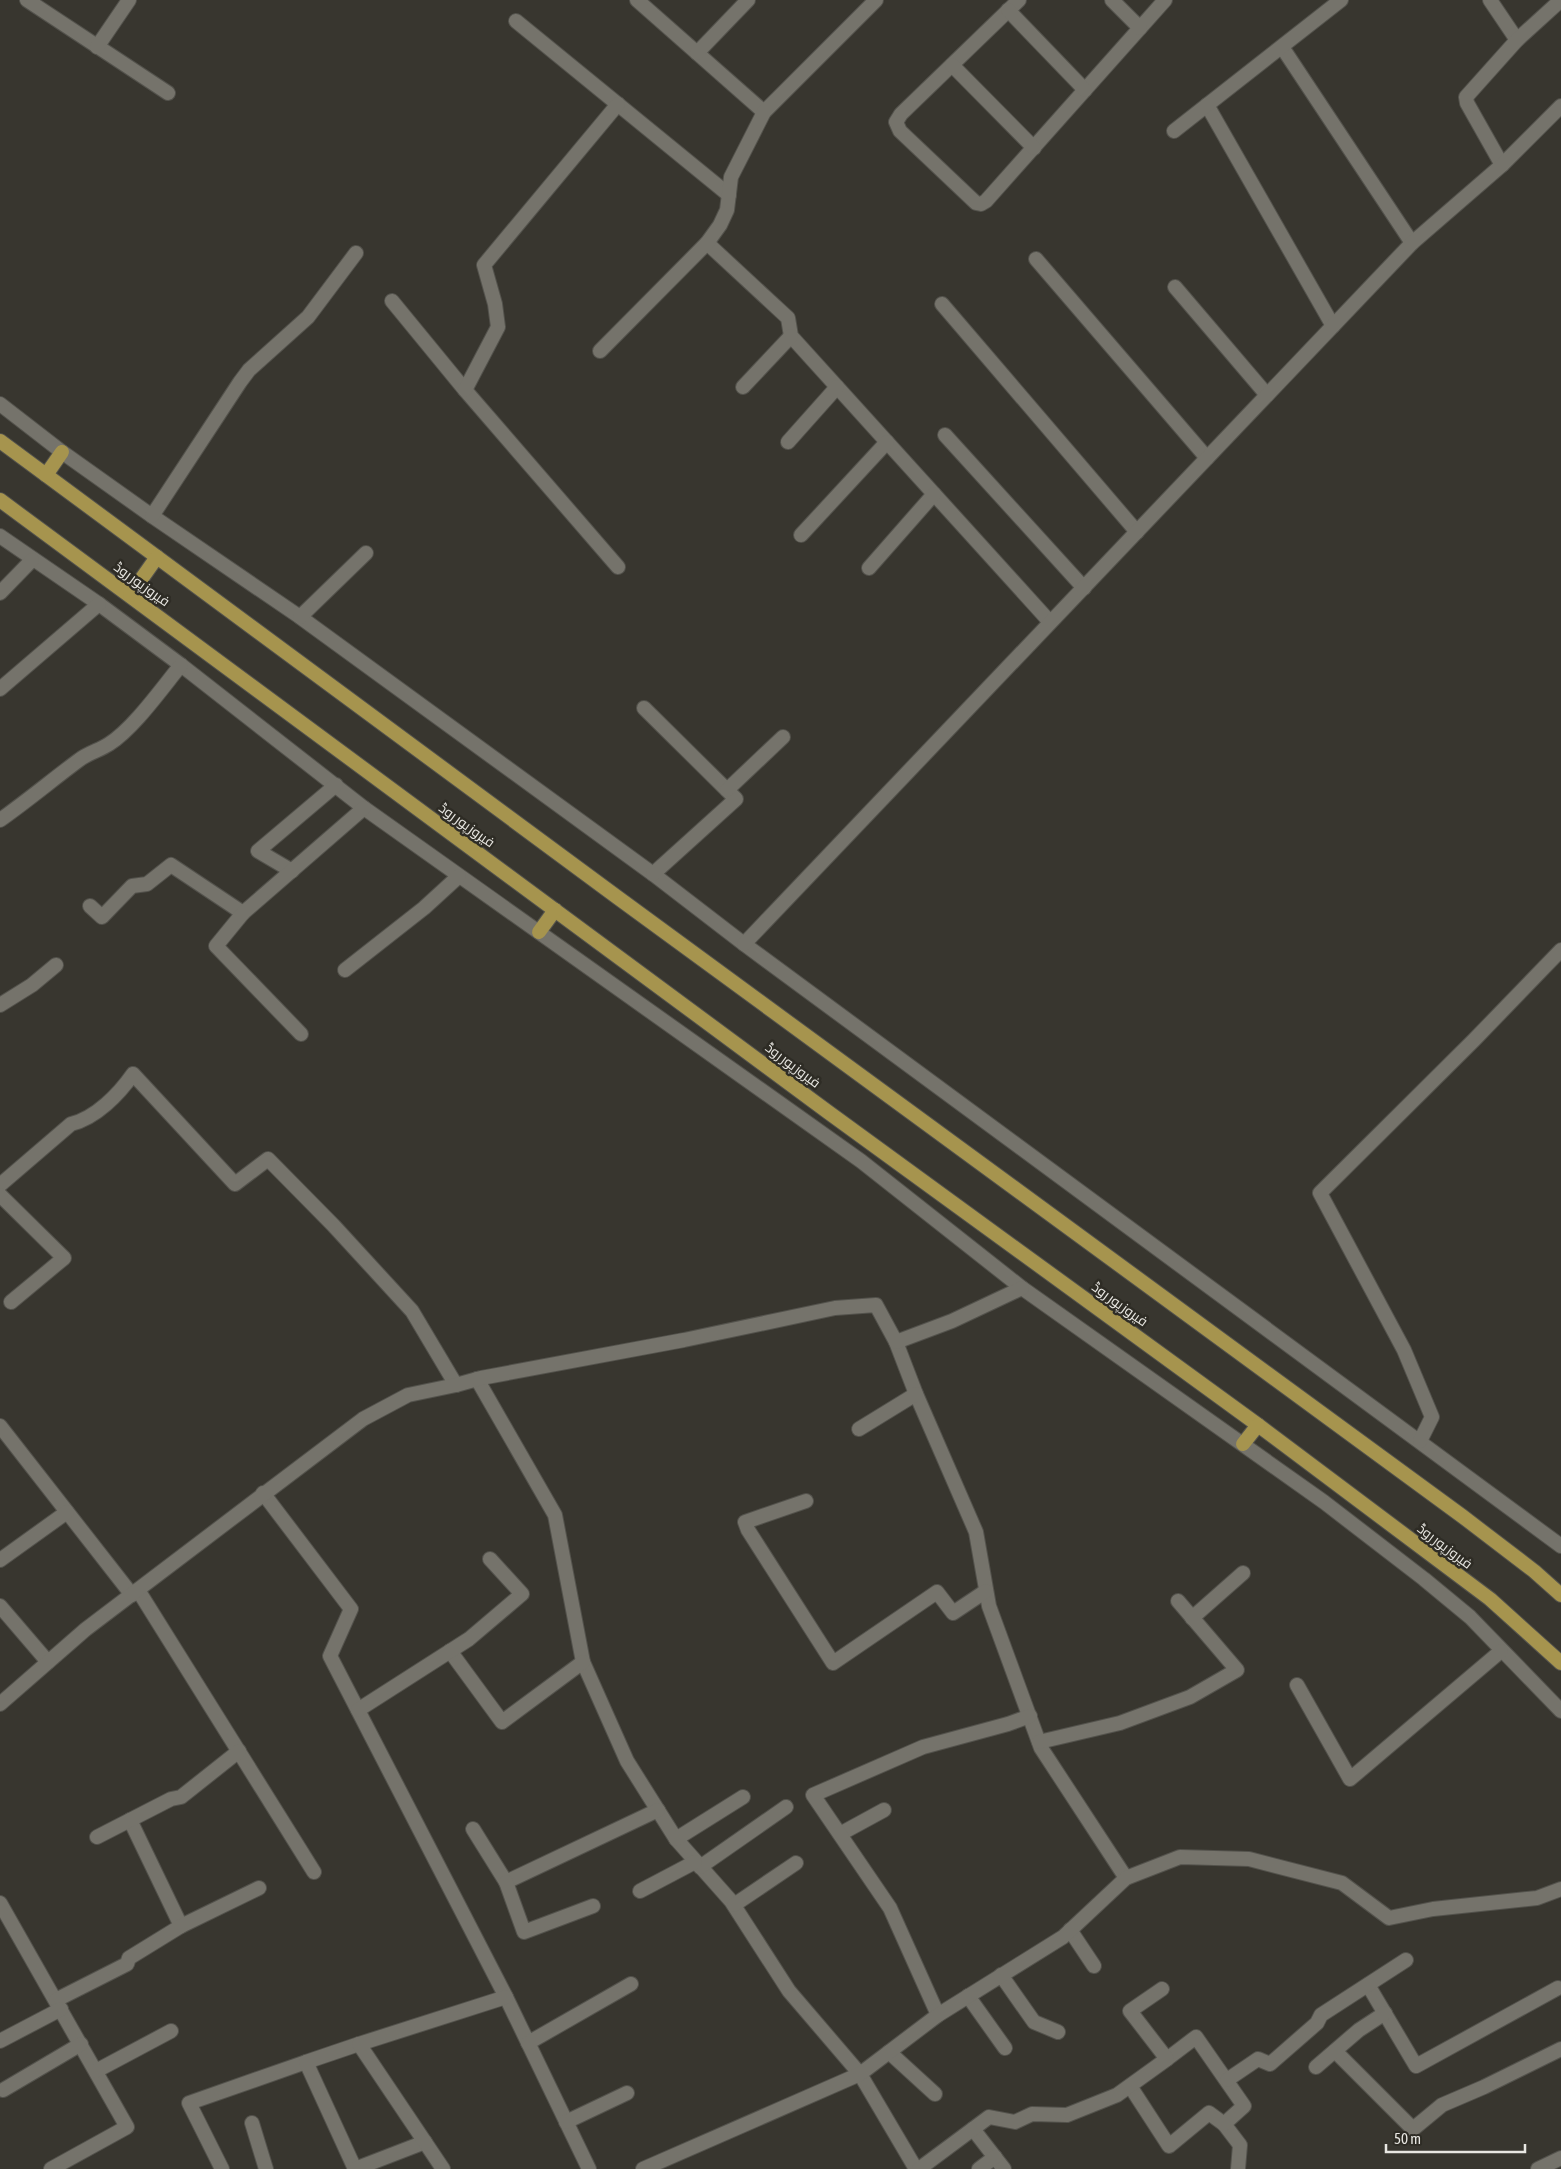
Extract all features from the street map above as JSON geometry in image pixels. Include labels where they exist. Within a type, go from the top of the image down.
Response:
[{"type":"highway","points":[[0,441],[617,898],[1462,1516],[1534,1571],[1561,1595]]},
{"type":"highway","points":[[46,475],[62,452]]},
{"type":"highway","name":"فیروزپور روڈ","points":[[0,500],[828,1112],[1258,1425],[1490,1599],[1561,1663]]},
{"type":"highway","points":[[130,595],[157,557]]},
{"type":"highway","points":[[539,932],[555,910]]},
{"type":"highway","points":[[1243,1444],[1258,1425]]},
{"type":"street","points":[[27,0],[168,93]]},
{"type":"street","points":[[97,47],[130,0]]},
{"type":"street","points":[[637,0],[764,112]]},
{"type":"street","points":[[697,53],[748,0]]},
{"type":"street","points":[[600,351],[707,243],[720,225],[727,210],[731,177],[764,112],[876,0]]},
{"type":"street","points":[[1112,0],[1140,28]]},
{"type":"street","points":[[1085,90],[1013,5],[900,114],[896,122],[900,130],[976,202],[981,204],[986,201],[1034,148],[1165,0]]},
{"type":"street","points":[[1174,131],[1341,0]]},
{"type":"street","points":[[1490,0],[1517,40]]},
{"type":"street","points":[[1502,165],[1467,103],[1466,97],[1517,40],[1561,0]]},
{"type":"street","points":[[516,21],[729,195]]},
{"type":"street","points":[[1282,46],[1412,243]]},
{"type":"street","points":[[952,65],[1034,148]]},
{"type":"street","points":[[465,390],[498,327],[495,304],[484,265],[618,104]]},
{"type":"street","points":[[1207,105],[1333,326]]},
{"type":"street","points":[[744,944],[1412,243],[1502,165],[1561,106]]},
{"type":"street","points":[[707,243],[788,318],[791,336],[1050,622]]},
{"type":"street","points":[[152,516],[240,382],[250,370],[308,317],[356,253]]},
{"type":"street","points":[[1036,259],[1207,458]]},
{"type":"street","points":[[1175,287],[1267,395]]},
{"type":"street","points":[[392,301],[465,390],[618,567]]},
{"type":"street","points":[[942,304],[1137,532]]},
{"type":"street","points":[[742,386],[791,336]]},
{"type":"street","points":[[788,442],[837,387]]},
{"type":"street","points":[[0,404],[62,452],[152,516],[300,616],[653,874],[744,944],[1561,1546]]},
{"type":"street","points":[[945,434],[1084,588]]},
{"type":"street","points":[[801,535],[887,442]]},
{"type":"street","points":[[870,568],[934,494]]},
{"type":"street","points":[[0,536],[32,560],[99,604],[181,665],[364,808],[861,1161],[1022,1288],[1324,1502],[1470,1617],[1561,1711]]},
{"type":"street","points":[[300,616],[366,553]]},
{"type":"street","points":[[0,592],[32,560]]},
{"type":"street","points":[[0,689],[99,604]]},
{"type":"street","points":[[0,820],[19,808],[29,797],[80,759],[109,744],[131,724],[181,665]]},
{"type":"street","points":[[644,708],[736,799],[653,874]]},
{"type":"street","points":[[728,790],[783,737]]},
{"type":"street","points":[[292,871],[258,850],[336,785]]},
{"type":"street","points":[[301,1034],[216,946],[243,913],[364,808]]},
{"type":"street","points":[[90,906],[102,917],[132,886],[147,884],[171,865],[243,913]]},
{"type":"street","points":[[345,970],[424,908],[459,876]]},
{"type":"street","points":[[1420,1441],[1432,1417],[1404,1350],[1320,1193],[1474,1040],[1561,950]]},
{"type":"street","points":[[0,1004],[20,990],[32,985],[56,965]]},
{"type":"street","points":[[0,1185],[71,1124],[80,1122],[121,1091],[133,1074],[235,1184],[268,1159],[334,1226],[412,1311],[456,1385]]},
{"type":"street","points":[[0,1195],[64,1258],[10,1302]]},
{"type":"street","points":[[896,1342],[952,1321],[1022,1288]]},
{"type":"street","points":[[0,1704],[86,1628],[363,1419],[408,1395],[477,1379],[684,1340],[835,1308],[876,1305],[896,1342],[916,1394],[976,1532],[989,1606],[1039,1742],[1126,1878]]},
{"type":"street","points":[[477,1379],[555,1515],[583,1662],[627,1761],[676,1839],[734,1906],[789,1991],[860,2074],[913,2168],[989,2117],[1015,2122],[1032,2114],[1067,2114],[1117,2095],[1196,2037],[1244,2106],[1224,2124]]},
{"type":"street","points":[[859,1429],[916,1394]]},
{"type":"street","points":[[0,1426],[67,1512],[135,1592],[239,1751],[314,1872]]},
{"type":"street","points":[[263,1494],[351,1609],[330,1656],[506,1997],[589,2169]]},
{"type":"street","points":[[806,1501],[745,1522],[748,1530],[833,1664],[937,1592],[953,1613],[986,1592]]},
{"type":"street","points":[[0,1560],[67,1512]]},
{"type":"street","points":[[358,1710],[468,1639],[522,1594],[490,1559]]},
{"type":"street","points":[[1192,1618],[1243,1574]]},
{"type":"street","points":[[1039,1742],[1120,1723],[1190,1697],[1237,1670],[1178,1601]]},
{"type":"street","points":[[0,1606],[48,1662]]},
{"type":"street","points":[[450,1651],[502,1722],[583,1662]]},
{"type":"street","points":[[1297,1685],[1350,1779],[1501,1651]]},
{"type":"street","points":[[938,2015],[890,1908],[813,1795],[924,1748],[1030,1716]]},
{"type":"street","points":[[97,1837],[171,1799],[181,1797],[239,1751]]},
{"type":"street","points":[[676,1839],[743,1797]]},
{"type":"street","points":[[640,1891],[697,1864],[786,1807]]},
{"type":"street","points":[[506,1882],[658,1810]]},
{"type":"street","points":[[840,1834],[884,1810]]},
{"type":"street","points":[[130,1820],[181,1926]]},
{"type":"street","points":[[473,1829],[506,1882],[524,1932],[593,1906]]},
{"type":"street","points":[[643,2169],[860,2074],[938,2015],[1063,1937],[1126,1878],[1180,1857],[1250,1859],[1342,1884],[1389,1918],[1432,1909],[1537,1898],[1561,1889]]},
{"type":"street","points":[[734,1906],[796,1863]]},
{"type":"street","points":[[0,2041],[127,1964],[129,1958],[181,1926],[259,1888]]},
{"type":"street","points":[[0,1903],[127,2127],[58,2167]]},
{"type":"street","points":[[1070,1930],[1094,1966]]},
{"type":"street","points":[[1227,2080],[1258,2059],[1270,2064],[1317,2023],[1321,2015],[1406,1960]]},
{"type":"street","points":[[1001,1975],[1034,2022],[1058,2032]]},
{"type":"street","points":[[528,2043],[631,1984]]},
{"type":"street","points":[[1368,1985],[1416,2066],[1558,1988]]},
{"type":"street","points":[[1162,1989],[1130,2011],[1167,2059]]},
{"type":"street","points":[[968,1996],[1005,2048]]},
{"type":"street","points":[[222,2169],[189,2103],[359,2044],[506,1997]]},
{"type":"street","points":[[1316,2067],[1359,2030],[1385,2013]]},
{"type":"street","points":[[96,2071],[171,2031]]},
{"type":"street","points":[[2,2090],[81,2044]]},
{"type":"street","points":[[359,2044],[443,2169]]},
{"type":"street","points":[[1335,2051],[1412,2129],[1442,2105],[1484,2087],[1561,2049]]},
{"type":"street","points":[[889,2052],[936,2094]]},
{"type":"street","points":[[306,2062],[355,2169],[425,2142]]},
{"type":"street","points":[[1130,2086],[1169,2146],[1209,2114],[1224,2124],[1240,2145],[1238,2169]]},
{"type":"street","points":[[566,2122],[627,2093]]},
{"type":"street","points":[[252,2123],[266,2169]]},
{"type":"street","points":[[973,2129],[1004,2169]]},
{"type":"street","points":[[978,2169],[994,2157]]},
{"type":"street","points":[[1538,2169],[1561,2158]]}]
